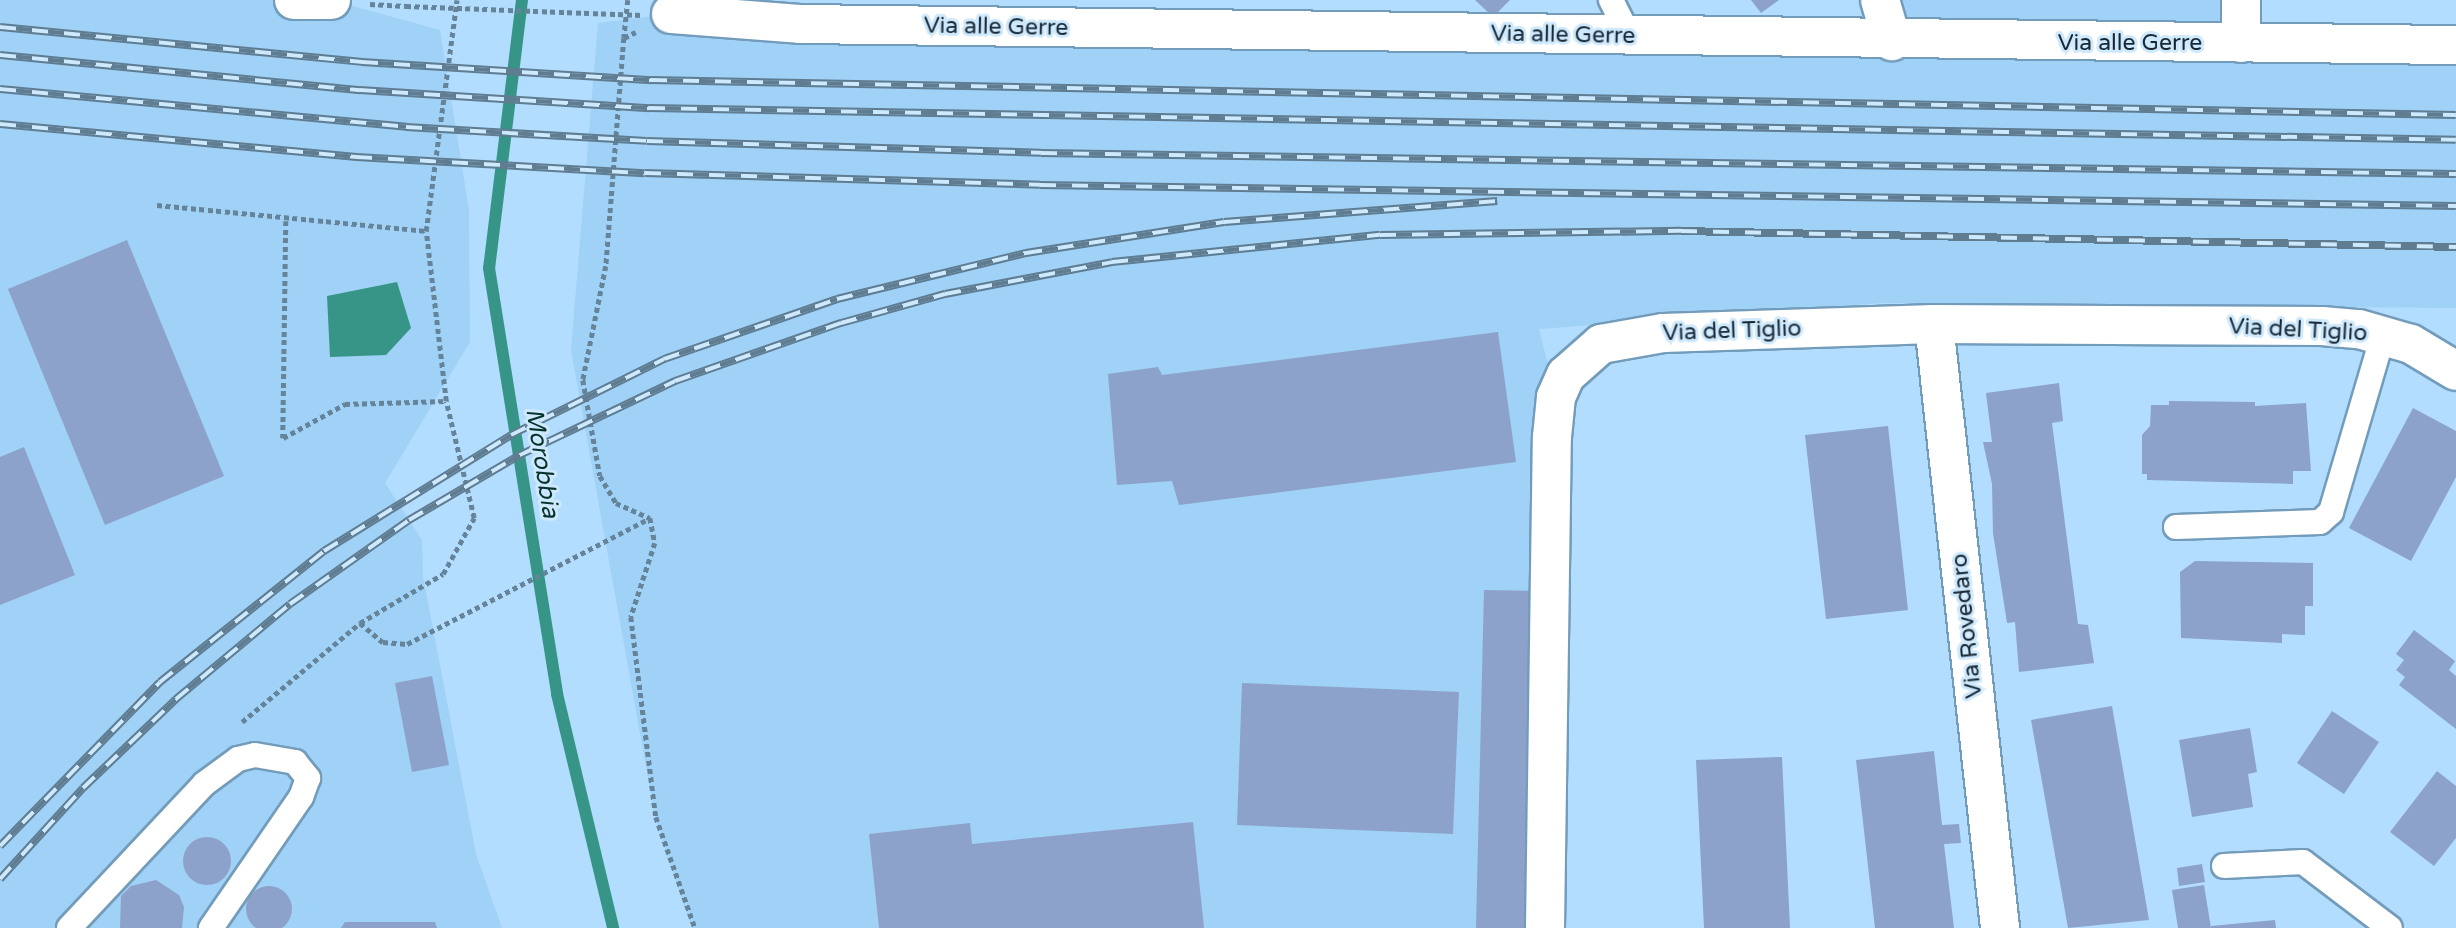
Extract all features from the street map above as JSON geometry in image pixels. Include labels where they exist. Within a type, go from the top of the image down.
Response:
[{"type":"street","points":[[294,0],[331,0]]},
{"type":"street","points":[[1880,0],[1892,41]]},
{"type":"street","points":[[2241,0],[2241,43]]},
{"type":"street","name":"Via alle Gerre","points":[[657,15],[801,12],[1629,36],[2456,46]]},
{"type":"street","name":"Via del Tiglio","points":[[1545,928],[1552,437],[1556,397],[1566,375],[1601,344],[1628,336],[1934,324],[2322,326],[2383,335],[2456,371]]},
{"type":"street","name":"Via Rovedaro","points":[[1934,324],[2000,928]]},
{"type":"lane","points":[[1611,0],[1629,36]]},
{"type":"lane","points":[[2176,527],[2320,523],[2331,512],[2383,335]]},
{"type":"lane","points":[[69,928],[204,784],[238,759],[255,755],[295,762],[308,778],[302,797],[211,928]]},
{"type":"lane","points":[[2224,866],[2303,862],[2389,928]]},
{"type":"path","points":[[234,729],[360,623],[443,574],[474,518],[446,401],[426,231],[457,0]]},
{"type":"path","points":[[384,5],[657,15]]},
{"type":"path","points":[[624,38],[606,266],[583,380],[600,476],[615,503],[650,518]]},
{"type":"path","points":[[157,205],[286,221],[426,231]]},
{"type":"path","points":[[286,221],[283,438],[345,404],[446,401]]},
{"type":"path","points":[[360,623],[383,642],[407,644],[650,518]]},
{"type":"path","points":[[650,518],[655,543],[631,617],[656,817],[695,928]]},
{"type":"shaded area","points":[[0,0],[331,0],[440,30],[469,210],[470,342],[385,483],[422,540],[423,576],[476,854],[502,928],[0,928]]},
{"type":"shaded area","points":[[1880,0],[2241,0],[2241,43],[2456,45],[2456,308],[1881,303],[1539,329],[1556,397],[1545,928],[692,928],[656,822],[571,350],[598,23],[671,14],[1892,41]]},
{"type":"shaded area","points":[[397,282],[411,328],[386,355],[330,357],[327,296]]},
{"type":"building","points":[[1475,0],[1510,0],[1493,17]]},
{"type":"building","points":[[1751,0],[1779,0],[1761,13]]},
{"type":"building","points":[[127,240],[224,476],[105,525],[8,289]]},
{"type":"building","points":[[1498,332],[1516,462],[1179,505],[1172,481],[1117,485],[1108,374],[1158,367],[1162,375]]},
{"type":"building","points":[[2059,383],[2063,421],[2052,423],[2078,624],[2088,625],[2094,663],[2019,672],[2015,622],[2007,623],[1993,533],[1992,484],[1983,442],[1992,442],[1986,393]]},
{"type":"building","points":[[2169,401],[2255,402],[2255,406],[2306,403],[2311,471],[2293,471],[2293,484],[2147,480],[2147,474],[2142,474],[2142,435],[2150,426],[2151,405],[2169,405]]},
{"type":"building","points":[[2413,408],[2456,431],[2456,477],[2411,561],[2349,528]]},
{"type":"building","points":[[1888,426],[1908,610],[1826,619],[1805,435]]},
{"type":"building","points":[[24,447],[75,575],[0,605],[0,457]]},
{"type":"building","points":[[2195,561],[2313,563],[2313,606],[2305,606],[2305,635],[2282,634],[2282,643],[2181,638],[2180,572]]},
{"type":"building","points":[[1484,590],[1537,591],[1530,928],[1476,928]]},
{"type":"building","points":[[2414,630],[2455,661],[2449,670],[2456,676],[2456,729],[2399,685],[2405,677],[2396,670],[2404,660],[2396,654]]},
{"type":"building","points":[[432,676],[449,765],[412,772],[395,683]]},
{"type":"building","points":[[1242,683],[1459,692],[1453,834],[1237,825]]},
{"type":"building","points":[[2112,706],[2149,920],[2068,928],[2031,720]]},
{"type":"building","points":[[2332,711],[2379,742],[2344,794],[2297,763]]},
{"type":"building","points":[[2250,728],[2257,772],[2248,774],[2253,807],[2192,817],[2179,740]]},
{"type":"building","points":[[1934,751],[1942,825],[1959,824],[1961,843],[1944,844],[1954,928],[1875,928],[1856,760]]},
{"type":"building","points":[[1782,757],[1790,928],[1704,928],[1696,760]]},
{"type":"building","points":[[2437,771],[2456,786],[2456,838],[2434,866],[2390,832]]},
{"type":"building","points":[[1193,822],[1204,928],[879,928],[869,834],[970,823],[972,844]]},
{"type":"building","points":[[207,837],[224,844],[231,861],[224,878],[207,885],[190,878],[183,861],[190,844]]},
{"type":"building","points":[[2202,864],[2205,882],[2179,886],[2177,868]]},
{"type":"building","points":[[156,880],[179,895],[184,907],[182,928],[120,928],[121,896],[131,886]]},
{"type":"building","points":[[2204,885],[2211,928],[2178,928],[2172,890]]},
{"type":"building","points":[[269,886],[285,893],[292,909],[285,925],[269,932],[253,925],[246,909],[253,893]]},
{"type":"building","points":[[2275,920],[2276,928],[2211,928],[2211,926]]},
{"type":"building","points":[[345,922],[435,922],[437,928],[341,928]]},
{"type":"waterway","name":"Morobbia","points":[[522,0],[489,268],[557,694],[613,928]]},
{"type":"railway","points":[[0,27],[362,62],[651,80],[2456,115]]},
{"type":"railway","points":[[0,55],[360,90],[649,108],[2456,140]]},
{"type":"railway","points":[[0,89],[406,127],[647,141],[1041,153],[2456,174]]},
{"type":"railway","points":[[0,124],[356,157],[645,173],[1040,185],[2456,206]]},
{"type":"railway","points":[[0,846],[160,682],[324,551],[511,435],[664,359],[837,299],[1026,253],[1224,222],[1497,201]]},
{"type":"railway","points":[[0,879],[83,788],[176,699],[290,604],[409,520],[520,455],[675,381],[841,323],[945,294],[1112,262],[1380,235],[1681,231],[2456,247]]}]
